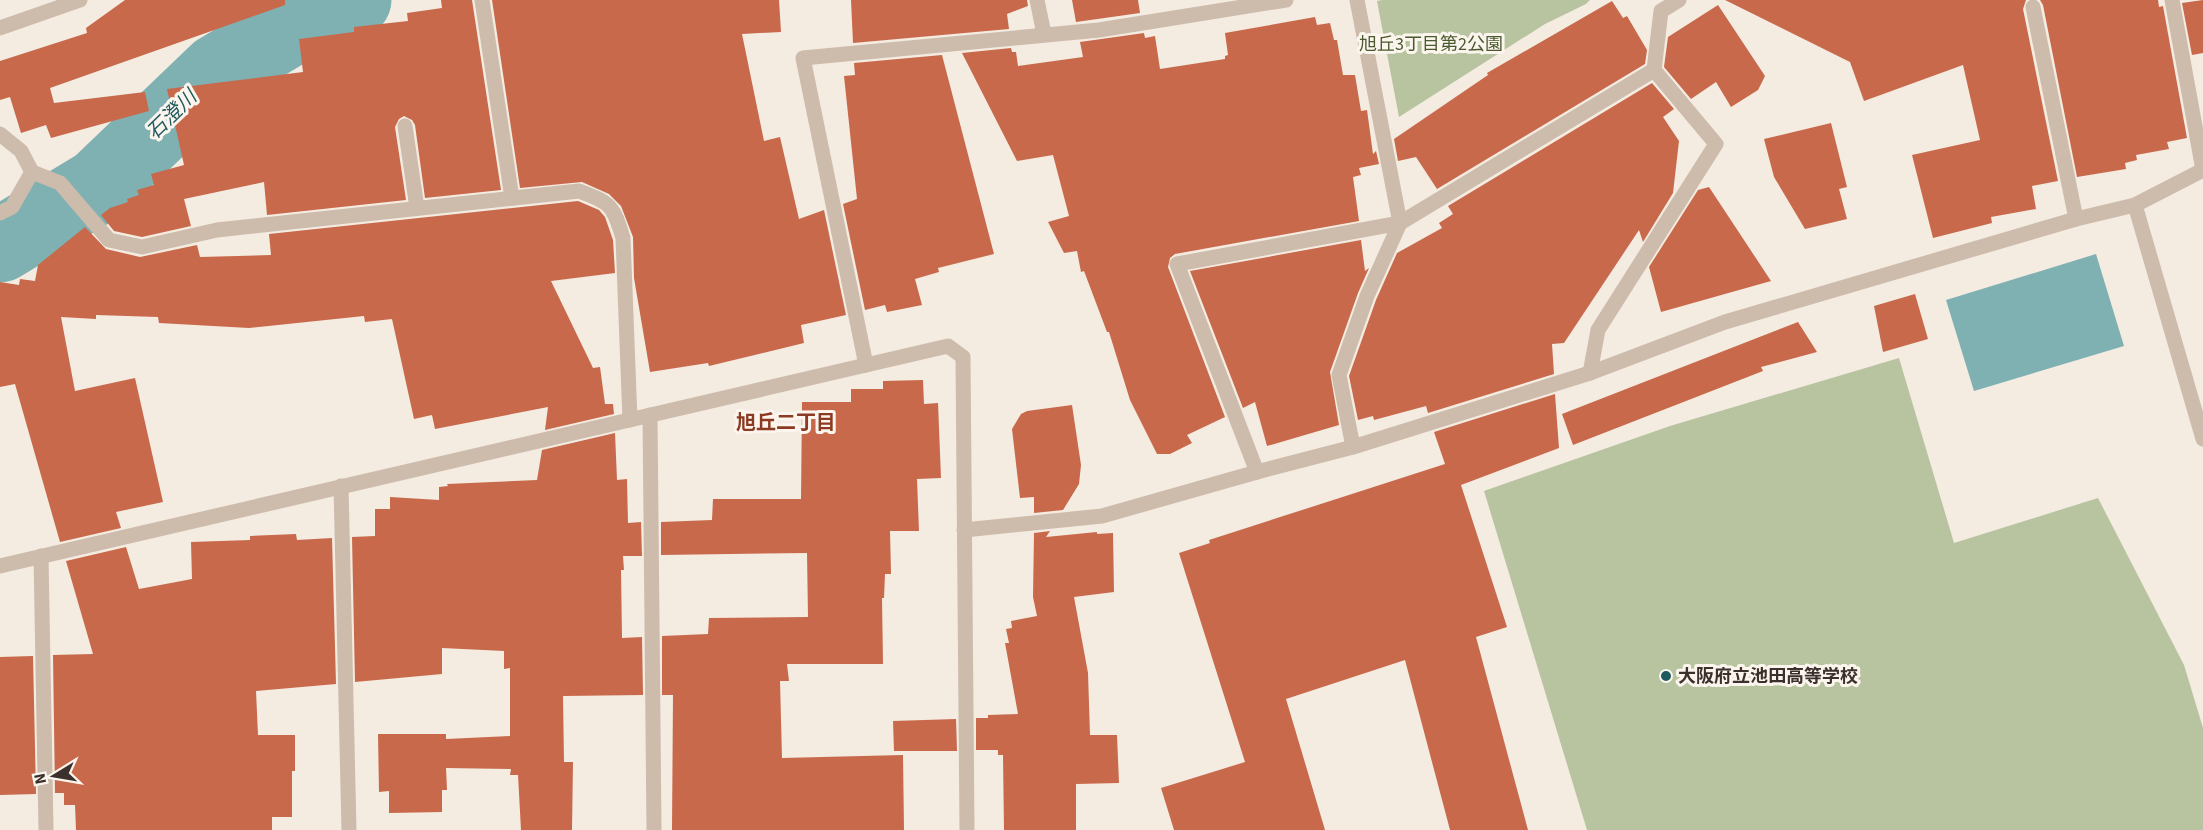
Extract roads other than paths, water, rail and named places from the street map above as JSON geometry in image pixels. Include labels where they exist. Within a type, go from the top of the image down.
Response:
[{"type":"street","points":[[0,28],[80,0]]},
{"type":"street","points":[[482,0],[512,198]]},
{"type":"street","points":[[1037,0],[1044,34]]},
{"type":"street","points":[[866,365],[802,58],[1100,30],[1286,0]]},
{"type":"street","points":[[1353,447],[1339,375],[1368,296],[1400,223],[1357,0]]},
{"type":"street","points":[[1590,373],[1598,330],[1716,144],[1654,70],[1661,11],[1679,0]]},
{"type":"street","points":[[964,530],[1102,516],[1257,471],[1353,447],[1590,373],[1725,322],[2076,219],[2135,205],[2203,170],[2172,0]]},
{"type":"street","points":[[2033,7],[2076,219]]},
{"type":"street","points":[[1257,471],[1177,264],[1400,223],[1654,70]]},
{"type":"street","points":[[405,126],[417,208]]},
{"type":"street","points":[[0,134],[21,151],[32,172],[60,183],[109,240],[142,247],[217,230],[512,198],[579,191],[599,199],[615,212],[623,238],[630,420]]},
{"type":"street","points":[[0,213],[12,207],[32,172]]},
{"type":"street","points":[[2135,205],[2203,439]]},
{"type":"street","points":[[0,566],[948,346],[963,357],[967,830]]},
{"type":"street","points":[[650,415],[654,830]]},
{"type":"street","points":[[341,486],[349,830]]},
{"type":"street","points":[[41,556],[46,830]]},
{"type":"water","points":[[2096,254],[2124,346],[1974,391],[1946,300]]},
{"type":"waterway","name":"石澄川","points":[[0,245],[98,186],[217,72],[287,30],[354,0]]},
{"type":"place","name":"大阪府立池田高等学校","points":[[1666,676]]},
{"type":"district","name":"旭丘二丁目","points":[[786,423]]},
{"type":"park label","name":"旭丘3丁目第2公園","points":[[1431,44]]}]
